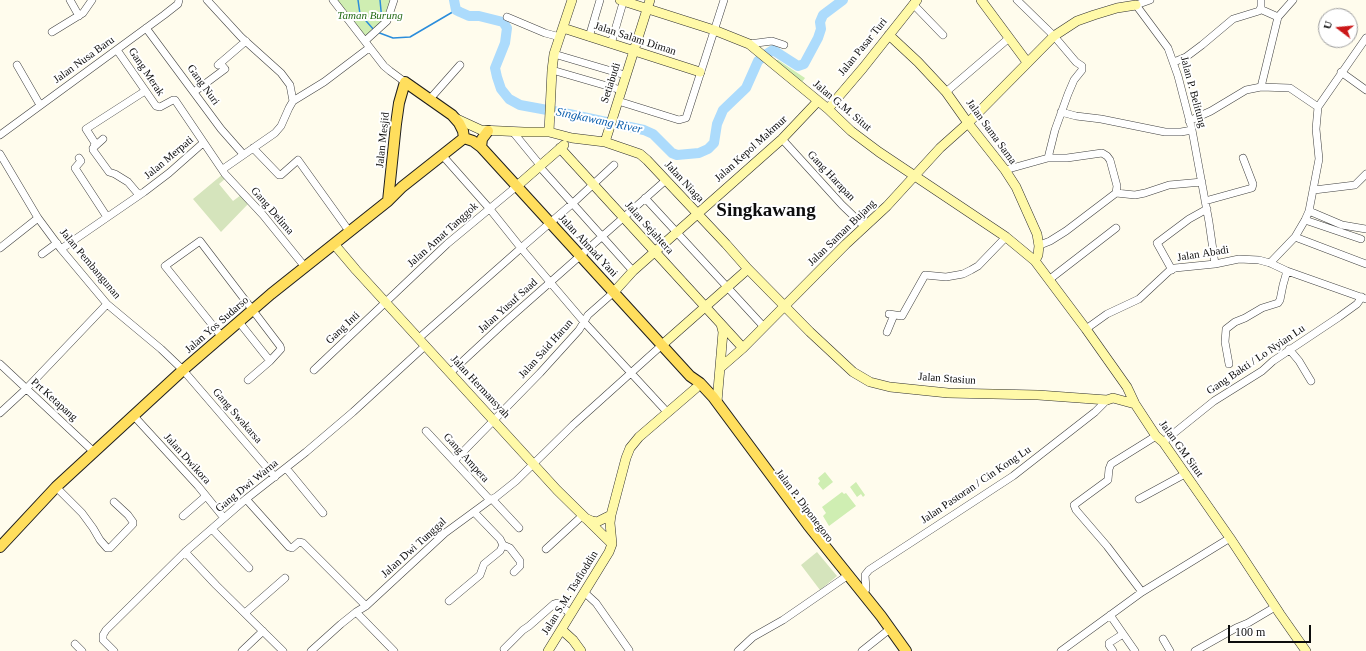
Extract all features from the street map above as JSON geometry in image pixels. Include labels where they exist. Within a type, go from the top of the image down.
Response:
[{"type":"main road","points":[[405,82],[455,118],[463,131],[464,138]]},
{"type":"main road","name":"Jalan Mesjid","points":[[388,201],[397,118],[405,82]]},
{"type":"main road","points":[[481,148],[482,139],[488,132]]},
{"type":"main road","name":"Jalan Ahmad Yani","points":[[464,138],[473,141],[481,148],[690,376]]},
{"type":"main road","name":"Jalan Yos Sudarso","points":[[0,546],[56,486],[183,370],[252,310],[464,138]]},
{"type":"main road","points":[[391,178],[402,187]]},
{"type":"main road","name":"Jalan P. Diponegoro","points":[[690,376],[696,388],[730,428],[844,578],[906,651]]},
{"type":"main road","name":"Jalan P. Diponegoro","points":[[690,376],[700,383],[717,402],[879,618],[886,632],[900,651]]},
{"type":"street","points":[[70,0],[79,16]]},
{"type":"street","points":[[52,32],[83,13],[92,0]]},
{"type":"street","name":"Jalan Nusa Baru","points":[[0,135],[178,4],[179,0]]},
{"type":"street","points":[[207,0],[246,41],[287,80],[290,86],[293,101]]},
{"type":"street","points":[[334,0],[368,42],[384,66],[405,82]]},
{"type":"street","points":[[223,169],[278,130],[293,101],[324,82],[368,42],[389,18],[394,0]]},
{"type":"street","points":[[549,132],[554,54],[572,0]]},
{"type":"street","points":[[589,37],[600,0]]},
{"type":"street","points":[[618,101],[681,120],[687,115],[724,0]]},
{"type":"street","points":[[981,0],[1027,62]]},
{"type":"street","points":[[1017,0],[1054,36],[1076,62],[1082,66],[1082,70],[1074,80],[1061,112],[1048,158]]},
{"type":"street","points":[[915,177],[940,148],[968,123],[1054,36],[1077,21],[1117,8],[1136,5],[1150,0]]},
{"type":"street","points":[[1260,9],[1261,0]]},
{"type":"street","points":[[1261,87],[1278,17],[1292,0]]},
{"type":"street","points":[[915,2],[943,35]]},
{"type":"street","name":"Jalan Pasar Turi","points":[[828,109],[863,68],[915,2]]},
{"type":"street","points":[[611,44],[621,3]]},
{"type":"street","name":"Jalan G.M. Situt","points":[[621,3],[648,4],[752,46],[828,109],[852,131],[915,177],[1006,237],[1035,261]]},
{"type":"street","name":"Setiabudi","points":[[605,142],[648,4]]},
{"type":"street","name":"Jalan P. Belitung","points":[[1136,5],[1168,48],[1174,62],[1182,90],[1189,122],[1189,131],[1202,182],[1205,201],[1204,211],[1211,231],[1215,264]]},
{"type":"street","points":[[1260,9],[1278,17]]},
{"type":"street","points":[[1174,62],[1186,57],[1233,19],[1256,12],[1260,9]]},
{"type":"street","points":[[506,17],[545,33],[561,33]]},
{"type":"street","name":"Gang Nuri","points":[[146,28],[221,129],[243,154]]},
{"type":"street","name":"Jalan Salam Diman","points":[[561,33],[589,37],[700,72]]},
{"type":"street","name":"Jalan Sama Sama","points":[[889,35],[918,62],[946,92],[1005,170],[1016,187],[1040,244]]},
{"type":"street","points":[[946,92],[1009,38]]},
{"type":"street","points":[[1270,263],[1295,237],[1309,211],[1319,159],[1316,129],[1318,107],[1366,38]]},
{"type":"street","points":[[194,92],[225,70],[219,64],[246,41]]},
{"type":"street","points":[[752,46],[772,41],[784,45]]},
{"type":"street","name":"Gang Merak","points":[[117,50],[154,104],[158,107],[175,100],[203,143]]},
{"type":"street","points":[[554,54],[626,75]]},
{"type":"street","points":[[17,65],[40,106]]},
{"type":"street","points":[[429,100],[460,65]]},
{"type":"street","points":[[552,70],[621,90]]},
{"type":"street","points":[[1341,72],[1366,90]]},
{"type":"street","points":[[1189,122],[1246,90],[1261,87],[1290,88],[1318,107]]},
{"type":"street","points":[[92,148],[95,143],[86,129],[145,91]]},
{"type":"street","name":"Jalan Kepol Makmur","points":[[614,292],[633,271],[782,139],[818,101]]},
{"type":"street","points":[[1061,112],[1165,132],[1189,131]]},
{"type":"street","points":[[455,118],[475,128],[488,132],[549,132],[572,138],[605,142]]},
{"type":"street","points":[[513,132],[633,271]]},
{"type":"street","points":[[517,186],[572,138]]},
{"type":"street","points":[[92,148],[103,139]]},
{"type":"street","name":"Gang Harapan","points":[[782,139],[842,205],[865,227]]},
{"type":"street","name":"Jalan Niaga","points":[[605,142],[640,154],[748,269],[786,306]]},
{"type":"street","name":"Jalan Merpati","points":[[42,254],[59,246],[139,196],[169,173],[203,143],[223,169]]},
{"type":"street","points":[[92,148],[109,172],[128,182],[139,196]]},
{"type":"street","points":[[253,148],[279,175],[281,175],[298,160],[349,231]]},
{"type":"street","name":"Jalan Sejahtera","points":[[560,148],[743,348]]},
{"type":"street","points":[[1005,170],[1048,158],[1067,158],[1102,153],[1105,154],[1110,160],[1117,186],[1116,193]]},
{"type":"street","name":"Jalan Pembangunan","points":[[0,154],[38,218],[107,304],[161,349],[183,370]]},
{"type":"street","points":[[442,155],[489,208],[584,322],[667,412]]},
{"type":"street","points":[[79,158],[81,161],[75,168],[107,217]]},
{"type":"street","points":[[1205,201],[1252,188],[1253,184],[1243,158]]},
{"type":"street","name":"Gang Dwi Warna","points":[[114,651],[103,640],[103,635],[106,630],[185,552],[246,499],[275,477],[353,412],[422,342],[521,248],[614,165]]},
{"type":"street","name":"Gang Delima","points":[[223,169],[225,174],[263,215],[305,267]]},
{"type":"street","points":[[1314,190],[1355,185],[1366,174]]},
{"type":"street","name":"Jalan Saman Bujang","points":[[720,368],[786,306],[888,206],[915,177]]},
{"type":"street","name":"Jalan Yusuf Saad","points":[[450,373],[504,323],[666,180]]},
{"type":"street","points":[[1035,261],[1040,244],[1050,241],[1066,231],[1116,193],[1135,195],[1169,184],[1202,182]]},
{"type":"street","name":"Jalan Amat Tanggok","points":[[386,302],[447,244],[517,186]]},
{"type":"street","points":[[645,198],[764,327]]},
{"type":"street","points":[[1172,270],[1157,243],[1179,226],[1204,211]]},
{"type":"street","points":[[1309,211],[1342,225],[1366,229]]},
{"type":"street","points":[[0,248],[38,218]]},
{"type":"street","points":[[1305,220],[1361,239]]},
{"type":"street","points":[[1050,280],[1116,228]]},
{"type":"street","points":[[887,332],[892,314],[902,316],[925,275],[946,277],[963,274],[978,266],[1006,237]]},
{"type":"street","points":[[1295,237],[1366,264]]},
{"type":"street","points":[[222,337],[165,266],[200,241],[280,346],[281,349],[270,361],[248,380]]},
{"type":"street","name":"Jalan Hermansyah","points":[[334,244],[356,270],[534,464],[583,516],[612,544]]},
{"type":"street","name":"Jalan Abadi","points":[[1086,329],[1107,314],[1139,299],[1165,275],[1175,268],[1215,264],[1239,259],[1259,260],[1270,263],[1364,298]]},
{"type":"street","name":"Jalan GM Situt","points":[[1035,261],[1127,387],[1136,404],[1159,439],[1230,538],[1305,650]]},
{"type":"street","points":[[662,345],[706,308],[748,269]]},
{"type":"street","points":[[1229,364],[1225,342],[1226,330],[1235,322],[1262,308],[1278,303],[1287,270]]},
{"type":"street","name":"Jalan Said Harun","points":[[454,461],[540,373],[579,330],[588,315],[614,292]]},
{"type":"street","name":"Gang Bakti / Lo Nyian Lu","points":[[1142,592],[1107,546],[1076,510],[1074,505],[1108,480],[1111,464],[1159,439],[1214,401],[1262,371],[1273,360],[1339,318],[1364,298]]},
{"type":"street","name":"Gang Inti","points":[[314,370],[386,302]]},
{"type":"street","points":[[0,413],[26,389],[107,304]]},
{"type":"street","name":"Jalan Stasiun","points":[[786,306],[810,332],[857,376],[880,385],[948,393],[1038,395],[1110,399],[1136,404]]},
{"type":"street","points":[[239,322],[270,361]]},
{"type":"street","points":[[717,402],[723,332],[721,323]]},
{"type":"street","name":"Jalan Dwi Tunggal","points":[[311,651],[327,635],[366,606],[445,533],[516,481],[573,425],[662,345]]},
{"type":"street","points":[[1289,349],[1299,361],[1311,381]]},
{"type":"street","name":"Prt Ketapang","points":[[0,364],[94,452]]},
{"type":"street","name":"Gang Swakarsa","points":[[183,370],[275,477]]},
{"type":"street","points":[[1110,399],[1127,387]]},
{"type":"street","name":"Jalan S.M. Tsafioddin","points":[[548,651],[606,559],[612,544],[610,523],[611,515],[630,448],[639,437],[696,388]]},
{"type":"street","name":"Jalan Pastoran / Cin Kong Lu","points":[[866,589],[865,575],[869,570],[1013,476],[1110,399]]},
{"type":"street","name":"Jalan Dwikora","points":[[133,415],[224,518]]},
{"type":"street","name":"Gang Ampera","points":[[426,431],[519,528]]},
{"type":"street","points":[[286,468],[323,513]]},
{"type":"street","points":[[1139,499],[1185,474]]},
{"type":"street","points":[[56,486],[82,513],[107,548],[110,548],[133,524],[132,520],[114,502]]},
{"type":"street","points":[[184,516],[206,496]]},
{"type":"street","points":[[246,499],[289,547],[292,548],[299,542],[303,543],[366,606]]},
{"type":"street","points":[[474,512],[500,539],[503,545],[510,548],[520,561],[520,566],[514,572]]},
{"type":"street","points":[[546,548],[583,516],[597,522],[611,515]]},
{"type":"street","points":[[212,529],[249,568]]},
{"type":"street","points":[[1061,651],[1069,648],[1110,615],[1142,592],[1230,538]]},
{"type":"street","points":[[449,601],[480,574],[484,564],[500,551],[503,545]]},
{"type":"street","points":[[185,552],[283,651]]},
{"type":"street","points":[[245,613],[285,578]]},
{"type":"street","points":[[738,651],[753,637],[783,620],[844,578]]},
{"type":"street","points":[[584,592],[596,603],[629,650]]},
{"type":"street","points":[[504,649],[523,630],[554,604],[557,603],[571,614]]},
{"type":"street","points":[[1195,651],[1210,648],[1216,639],[1275,607]]},
{"type":"street","points":[[356,612],[394,651]]},
{"type":"street","points":[[1110,615],[1135,651]]},
{"type":"street","points":[[562,630],[573,640],[580,651]]},
{"type":"street","points":[[242,651],[263,631]]},
{"type":"street","points":[[862,651],[886,632]]},
{"type":"street","points":[[1113,651],[1109,643],[1123,634]]},
{"type":"street","points":[[1163,639],[1170,651]]},
{"type":"street","points":[[75,644],[82,651]]},
{"type":"green space","name":"Taman Burung","points":[[337,0],[395,0],[386,24],[369,43]]},
{"type":"green space","points":[[774,60],[778,60],[805,78],[802,82]]},
{"type":"green space","points":[[223,174],[226,178],[219,184],[233,201],[241,195],[249,203],[221,232],[193,199]]},
{"type":"green space","points":[[825,472],[833,482],[823,490],[818,484],[820,481],[818,478]]},
{"type":"green space","points":[[856,482],[865,495],[863,497],[861,494],[857,497],[850,487]]},
{"type":"green space","points":[[842,492],[844,494],[846,493],[856,506],[829,526],[823,516],[826,513],[822,507]]},
{"type":"green space","points":[[817,552],[837,576],[820,590],[801,565]]},
{"type":"waterway","points":[[358,0],[360,14],[374,30]]},
{"type":"waterway","points":[[380,0],[382,21]]},
{"type":"waterway","name":"Singkawang River","points":[[454,0],[456,10],[469,16],[479,16],[503,22],[507,28],[505,43],[495,68],[501,89],[509,99],[520,105],[644,130],[653,134],[672,153],[677,155],[699,153],[708,149],[714,143],[717,124],[723,110],[746,88],[758,61],[765,55],[773,50],[798,66],[804,64],[818,38],[821,29],[820,22],[823,15],[843,0]]},
{"type":"waterway","points":[[377,32],[393,38],[410,37],[456,10]]},
{"type":"district","name":"Singkawang","points":[[766,211]]}]
